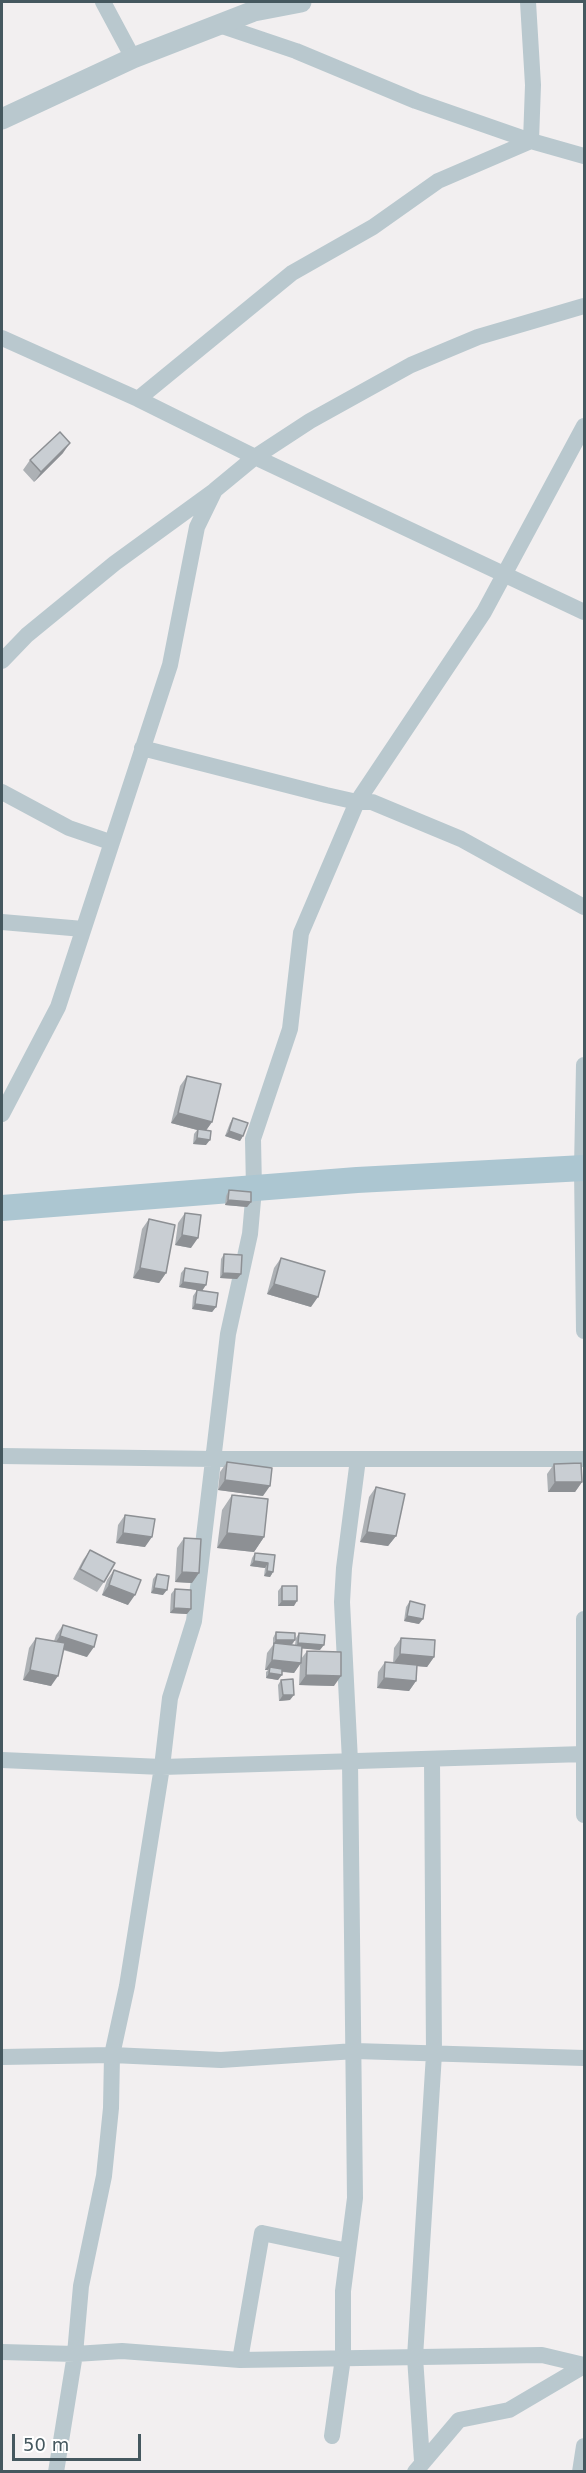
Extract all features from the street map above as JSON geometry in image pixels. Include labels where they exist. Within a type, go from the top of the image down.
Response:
[{"type":"main road","points":[[2,1208],[441,1174],[583,1168]]},
{"type":"street","points":[[102,2],[133,58]]},
{"type":"street","points":[[2,119],[133,58],[219,25],[260,6],[302,2]]},
{"type":"street","points":[[528,2],[533,85],[531,141]]},
{"type":"street","points":[[219,25],[296,51],[416,101],[531,141],[585,156]]},
{"type":"street","points":[[138,399],[292,273],[373,227],[438,181],[531,141]]},
{"type":"street","points":[[2,658],[115,562],[215,490],[255,457],[310,421],[411,365],[478,337],[585,306]]},
{"type":"street","points":[[2,338],[138,399],[255,457],[585,612]]},
{"type":"street","points":[[56,2472],[75,2354],[81,2286],[104,2176],[111,2108],[112,2055],[127,1986],[162,1767],[170,1698],[194,1621],[228,1334],[250,1234],[254,1189],[253,1139],[290,1029],[301,933],[357,802],[484,612],[585,426]]},
{"type":"street","points":[[2,1114],[58,1007],[110,842],[170,665],[197,527],[215,490]]},
{"type":"street","points":[[142,748],[357,802],[372,802],[461,838],[585,907]]},
{"type":"street","points":[[2,792],[69,828],[110,842]]},
{"type":"street","points":[[2,922],[82,929]]},
{"type":"street","points":[[585,1065],[583,1168],[585,1331]]},
{"type":"street","points":[[2,1456],[214,1460],[585,1459]]},
{"type":"street","points":[[332,2436],[343,2358],[343,2290],[355,2198],[350,1761],[342,1602],[358,1459]]},
{"type":"street","points":[[585,1619],[585,1815]]},
{"type":"street","points":[[2,1760],[162,1767],[584,1754]]},
{"type":"street","points":[[419,2466],[415,2357],[434,2054],[432,1759]]},
{"type":"street","points":[[2,2057],[112,2055],[221,2060],[355,2051],[585,2058]]},
{"type":"street","points":[[240,2360],[262,2234],[348,2252]]},
{"type":"street","points":[[2,2352],[75,2354],[122,2351],[240,2360],[542,2355],[585,2365]]},
{"type":"street","points":[[419,2466],[459,2420],[509,2410],[585,2365]]},
{"type":"street","points":[[580,2472],[585,2446]]},
{"type":"building","points":[[60,432],[70,443],[41,472],[30,460]]},
{"type":"building","points":[[187,1076],[221,1084],[212,1122],[178,1113]]},
{"type":"building","points":[[233,1118],[248,1123],[243,1136],[229,1131]]},
{"type":"building","points":[[198,1129],[211,1131],[210,1140],[197,1138]]},
{"type":"building","points":[[229,1190],[251,1192],[251,1202],[228,1200]]},
{"type":"building","points":[[185,1213],[201,1215],[198,1238],[182,1235]]},
{"type":"building","points":[[149,1219],[175,1225],[166,1273],[140,1268]]},
{"type":"building","points":[[224,1254],[242,1255],[241,1274],[223,1273]]},
{"type":"building","points":[[281,1258],[325,1271],[318,1297],[274,1284]]},
{"type":"building","points":[[185,1268],[208,1272],[206,1285],[183,1282]]},
{"type":"building","points":[[197,1290],[218,1293],[216,1307],[195,1304]]},
{"type":"building","points":[[227,1462],[272,1468],[270,1486],[225,1480]]},
{"type":"building","points":[[581,1463],[582,1482],[555,1482],[554,1464]]},
{"type":"building","points":[[376,1487],[405,1494],[396,1536],[367,1532]]},
{"type":"building","points":[[232,1495],[268,1499],[264,1537],[227,1533]]},
{"type":"building","points":[[125,1515],[155,1519],[152,1537],[123,1533]]},
{"type":"building","points":[[184,1538],[201,1539],[199,1573],[182,1572]]},
{"type":"building","points":[[90,1550],[115,1563],[104,1582],[80,1569]]},
{"type":"building","points":[[255,1553],[275,1555],[273,1572],[267,1571],[268,1563],[254,1561]]},
{"type":"building","points":[[114,1570],[141,1580],[135,1595],[109,1585]]},
{"type":"building","points":[[157,1574],[169,1576],[167,1590],[154,1588]]},
{"type":"building","points":[[282,1586],[297,1586],[297,1601],[282,1601]]},
{"type":"building","points":[[175,1589],[191,1590],[191,1609],[174,1608]]},
{"type":"building","points":[[410,1601],[425,1605],[423,1619],[407,1616]]},
{"type":"building","points":[[63,1625],[97,1635],[94,1647],[60,1636]]},
{"type":"building","points":[[276,1632],[295,1633],[295,1640],[276,1640]]},
{"type":"building","points":[[299,1633],[325,1635],[324,1645],[298,1643]]},
{"type":"building","points":[[36,1638],[65,1643],[58,1676],[30,1670]]},
{"type":"building","points":[[401,1638],[435,1640],[434,1657],[400,1654]]},
{"type":"building","points":[[274,1643],[302,1646],[301,1663],[272,1660]]},
{"type":"building","points":[[307,1651],[341,1652],[341,1676],[306,1675]]},
{"type":"building","points":[[385,1662],[417,1665],[416,1681],[384,1678]]},
{"type":"building","points":[[270,1667],[282,1669],[282,1675],[269,1673]]},
{"type":"building","points":[[293,1679],[294,1695],[283,1695],[281,1680]]}]
